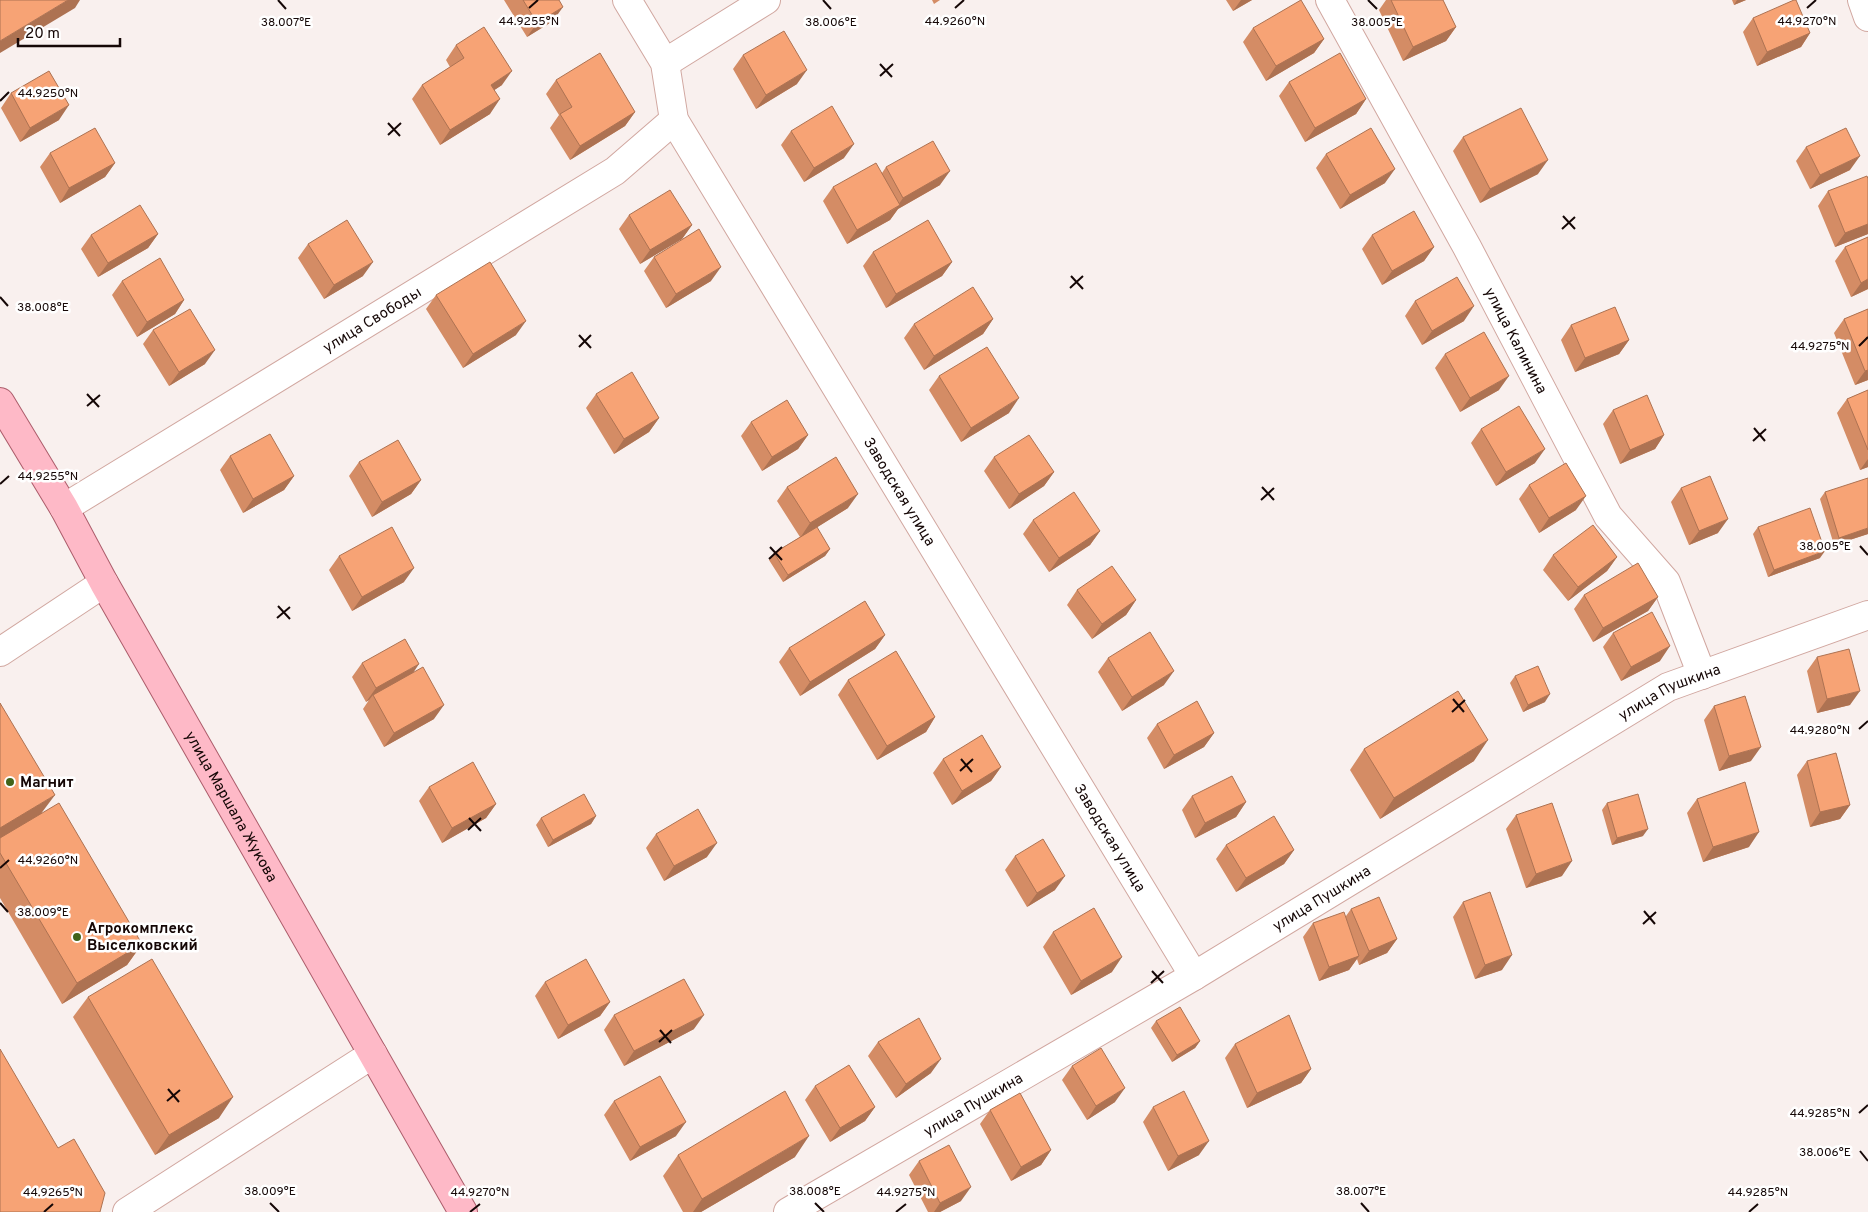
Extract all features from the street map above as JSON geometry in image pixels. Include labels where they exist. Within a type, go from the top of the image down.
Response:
[{"type":"main road","name":"улица Маршала Жукова","points":[[0,402],[64,508],[104,583],[463,1212]]},
{"type":"street","name":"Заводская улица","points":[[627,0],[665,63],[674,120],[1194,976]]},
{"type":"street","points":[[665,63],[766,0]]},
{"type":"street","name":"улица Калинина","points":[[1330,0],[1466,247],[1608,516],[1666,582],[1702,675]]},
{"type":"street","points":[[1862,0],[1868,17]]},
{"type":"street","name":"улица Свободы","points":[[64,508],[615,171],[674,120]]},
{"type":"street","points":[[0,652],[104,583]]},
{"type":"street","name":"улица Пушкина","points":[[788,1212],[1194,976],[1668,688],[1868,615]]},
{"type":"street","points":[[126,1212],[373,1054]]},
{"type":"building","points":[[0,0],[68,0],[0,41]]},
{"type":"building","points":[[523,0],[559,0],[563,7],[537,23]]},
{"type":"building","points":[[1301,0],[1324,39],[1276,66],[1253,28]]},
{"type":"building","points":[[1391,0],[1443,0],[1456,27],[1413,47]]},
{"type":"building","points":[[1796,0],[1810,33],[1767,52],[1753,18]]},
{"type":"building","points":[[484,27],[512,71],[491,85],[500,99],[450,130],[422,85],[464,58],[456,45]]},
{"type":"building","points":[[784,31],[807,70],[766,95],[743,55]]},
{"type":"building","points":[[600,53],[635,112],[580,146],[560,114],[572,107],[556,80]]},
{"type":"building","points":[[1340,53],[1366,99],[1315,128],[1289,82]]},
{"type":"building","points":[[49,71],[69,105],[30,128],[11,93]]},
{"type":"building","points":[[832,106],[854,144],[814,168],[791,131]]},
{"type":"building","points":[[1521,108],[1548,160],[1490,189],[1463,137]]},
{"type":"building","points":[[95,128],[115,163],[69,188],[50,153]]},
{"type":"building","points":[[1371,128],[1395,169],[1350,195],[1326,154]]},
{"type":"building","points":[[1846,128],[1860,156],[1820,175],[1806,147]]},
{"type":"building","points":[[933,141],[950,171],[903,198],[886,167]]},
{"type":"building","points":[[876,163],[900,205],[857,230],[833,187]]},
{"type":"building","points":[[1867,176],[1868,224],[1845,233],[1828,191]]},
{"type":"building","points":[[670,190],[692,225],[650,250],[629,215]]},
{"type":"building","points":[[140,205],[158,234],[108,263],[91,235]]},
{"type":"building","points":[[1414,211],[1434,247],[1392,271],[1372,235]]},
{"type":"building","points":[[347,220],[373,262],[334,285],[308,244]]},
{"type":"building","points":[[928,220],[952,262],[896,294],[873,252]]},
{"type":"building","points":[[699,229],[721,267],[676,294],[654,257]]},
{"type":"building","points":[[1868,237],[1868,279],[1861,283],[1845,247]]},
{"type":"building","points":[[160,258],[184,300],[147,322],[122,281]]},
{"type":"building","points":[[490,262],[526,321],[473,354],[436,295]]},
{"type":"building","points":[[1457,277],[1474,306],[1432,331],[1415,301]]},
{"type":"building","points":[[973,287],[993,319],[934,356],[914,324]]},
{"type":"building","points":[[1615,307],[1629,340],[1585,358],[1571,325]]},
{"type":"building","points":[[190,309],[215,350],[179,372],[153,330]]},
{"type":"building","points":[[1868,309],[1868,370],[1865,371],[1844,319]]},
{"type":"building","points":[[1484,332],[1509,376],[1470,398],[1445,354]]},
{"type":"building","points":[[987,347],[1019,398],[971,428],[939,376]]},
{"type":"building","points":[[632,372],[659,418],[624,439],[596,394]]},
{"type":"building","points":[[1868,390],[1868,450],[1847,399]]},
{"type":"building","points":[[1647,395],[1664,435],[1630,450],[1613,410]]},
{"type":"building","points":[[787,400],[808,435],[772,457],[751,422]]},
{"type":"building","points":[[1519,406],[1545,449],[1506,472],[1481,429]]},
{"type":"building","points":[[270,434],[294,476],[253,499],[230,456]]},
{"type":"building","points":[[1029,435],[1054,472],[1019,494],[994,457]]},
{"type":"building","points":[[398,440],[421,480],[382,502],[359,462]]},
{"type":"building","points":[[836,457],[858,494],[810,523],[787,487]]},
{"type":"building","points":[[1566,463],[1586,496],[1549,518],[1529,485]]},
{"type":"building","points":[[1710,476],[1728,519],[1699,531],[1681,488]]},
{"type":"building","points":[[1868,478],[1868,528],[1839,538],[1825,492]]},
{"type":"building","points":[[1074,492],[1100,531],[1059,558],[1033,520]]},
{"type":"building","points":[[1810,508],[1825,551],[1774,570],[1758,527]]},
{"type":"building","points":[[1593,525],[1617,557],[1578,587],[1553,555]]},
{"type":"building","points":[[392,527],[414,568],[362,597],[339,556]]},
{"type":"building","points":[[817,527],[830,549],[788,575],[774,553]]},
{"type":"building","points":[[1638,563],[1658,597],[1603,628],[1584,595]]},
{"type":"building","points":[[1112,566],[1136,600],[1102,624],[1077,590]]},
{"type":"building","points":[[865,601],[885,635],[810,682],[789,648]]},
{"type":"building","points":[[1652,612],[1670,646],[1631,667],[1613,633]]},
{"type":"building","points":[[1150,632],[1174,671],[1132,697],[1108,658]]},
{"type":"building","points":[[405,639],[419,664],[376,688],[362,663]]},
{"type":"building","points":[[1849,649],[1860,691],[1827,699],[1817,657]]},
{"type":"building","points":[[896,651],[935,717],[887,746],[848,680]]},
{"type":"building","points":[[1538,666],[1550,694],[1528,705],[1515,676]]},
{"type":"building","points":[[423,667],[444,705],[394,733],[373,695]]},
{"type":"building","points":[[1458,691],[1488,740],[1394,798],[1364,749]]},
{"type":"building","points":[[1745,696],[1761,747],[1729,756],[1714,706]]},
{"type":"building","points":[[1197,701],[1214,733],[1174,755],[1157,724]]},
{"type":"building","points":[[0,703],[55,795],[0,828]]},
{"type":"building","points":[[982,735],[1001,767],[962,791],[943,759]]},
{"type":"building","points":[[1836,753],[1850,805],[1820,812],[1807,761]]},
{"type":"building","points":[[473,762],[496,804],[452,828],[429,787]]},
{"type":"building","points":[[1232,776],[1246,802],[1205,823],[1192,796]]},
{"type":"building","points":[[1745,782],[1759,832],[1713,847],[1697,799]]},
{"type":"building","points":[[584,794],[596,816],[553,840],[541,818]]},
{"type":"building","points":[[1638,794],[1648,829],[1617,838],[1607,803]]},
{"type":"building","points":[[59,803],[142,944],[77,983],[0,853],[0,838]]},
{"type":"building","points":[[1552,803],[1572,861],[1536,874],[1516,815]]},
{"type":"building","points":[[698,809],[717,843],[674,866],[656,834]]},
{"type":"building","points":[[1274,816],[1294,850],[1246,878],[1226,845]]},
{"type":"building","points":[[1043,839],[1065,876],[1037,893],[1015,856]]},
{"type":"building","points":[[1490,892],[1512,955],[1485,965],[1463,902]]},
{"type":"building","points":[[1379,897],[1397,939],[1369,951],[1351,909]]},
{"type":"building","points":[[1094,908],[1122,957],[1081,981],[1053,932]]},
{"type":"building","points":[[1344,912],[1359,956],[1329,967],[1313,923]]},
{"type":"building","points":[[152,959],[233,1097],[169,1135],[88,997]]},
{"type":"building","points":[[586,959],[610,1002],[568,1025],[545,982]]},
{"type":"building","points":[[684,979],[704,1015],[634,1051],[614,1015]]},
{"type":"building","points":[[1180,1007],[1200,1041],[1177,1055],[1156,1021]]},
{"type":"building","points":[[1289,1015],[1311,1069],[1257,1093],[1235,1044]]},
{"type":"building","points":[[919,1018],[941,1059],[906,1084],[878,1042]]},
{"type":"building","points":[[1101,1048],[1125,1088],[1096,1106],[1072,1066]]},
{"type":"building","points":[[0,1049],[58,1148],[74,1139],[105,1193],[100,1212],[0,1212]]},
{"type":"building","points":[[849,1065],[875,1107],[840,1128],[815,1086]]},
{"type":"building","points":[[660,1076],[686,1122],[640,1147],[614,1101]]},
{"type":"building","points":[[785,1091],[809,1136],[702,1199],[678,1155]]},
{"type":"building","points":[[1184,1091],[1209,1141],[1178,1156],[1153,1107]]},
{"type":"building","points":[[1020,1093],[1051,1150],[1021,1167],[990,1110]]},
{"type":"building","points":[[949,1145],[971,1187],[940,1203],[919,1161]]},
{"type":"place","name":"Магнит","points":[[10,782]]},
{"type":"place","name":"Агрокомплекс Выселковский","points":[[77,937]]}]
